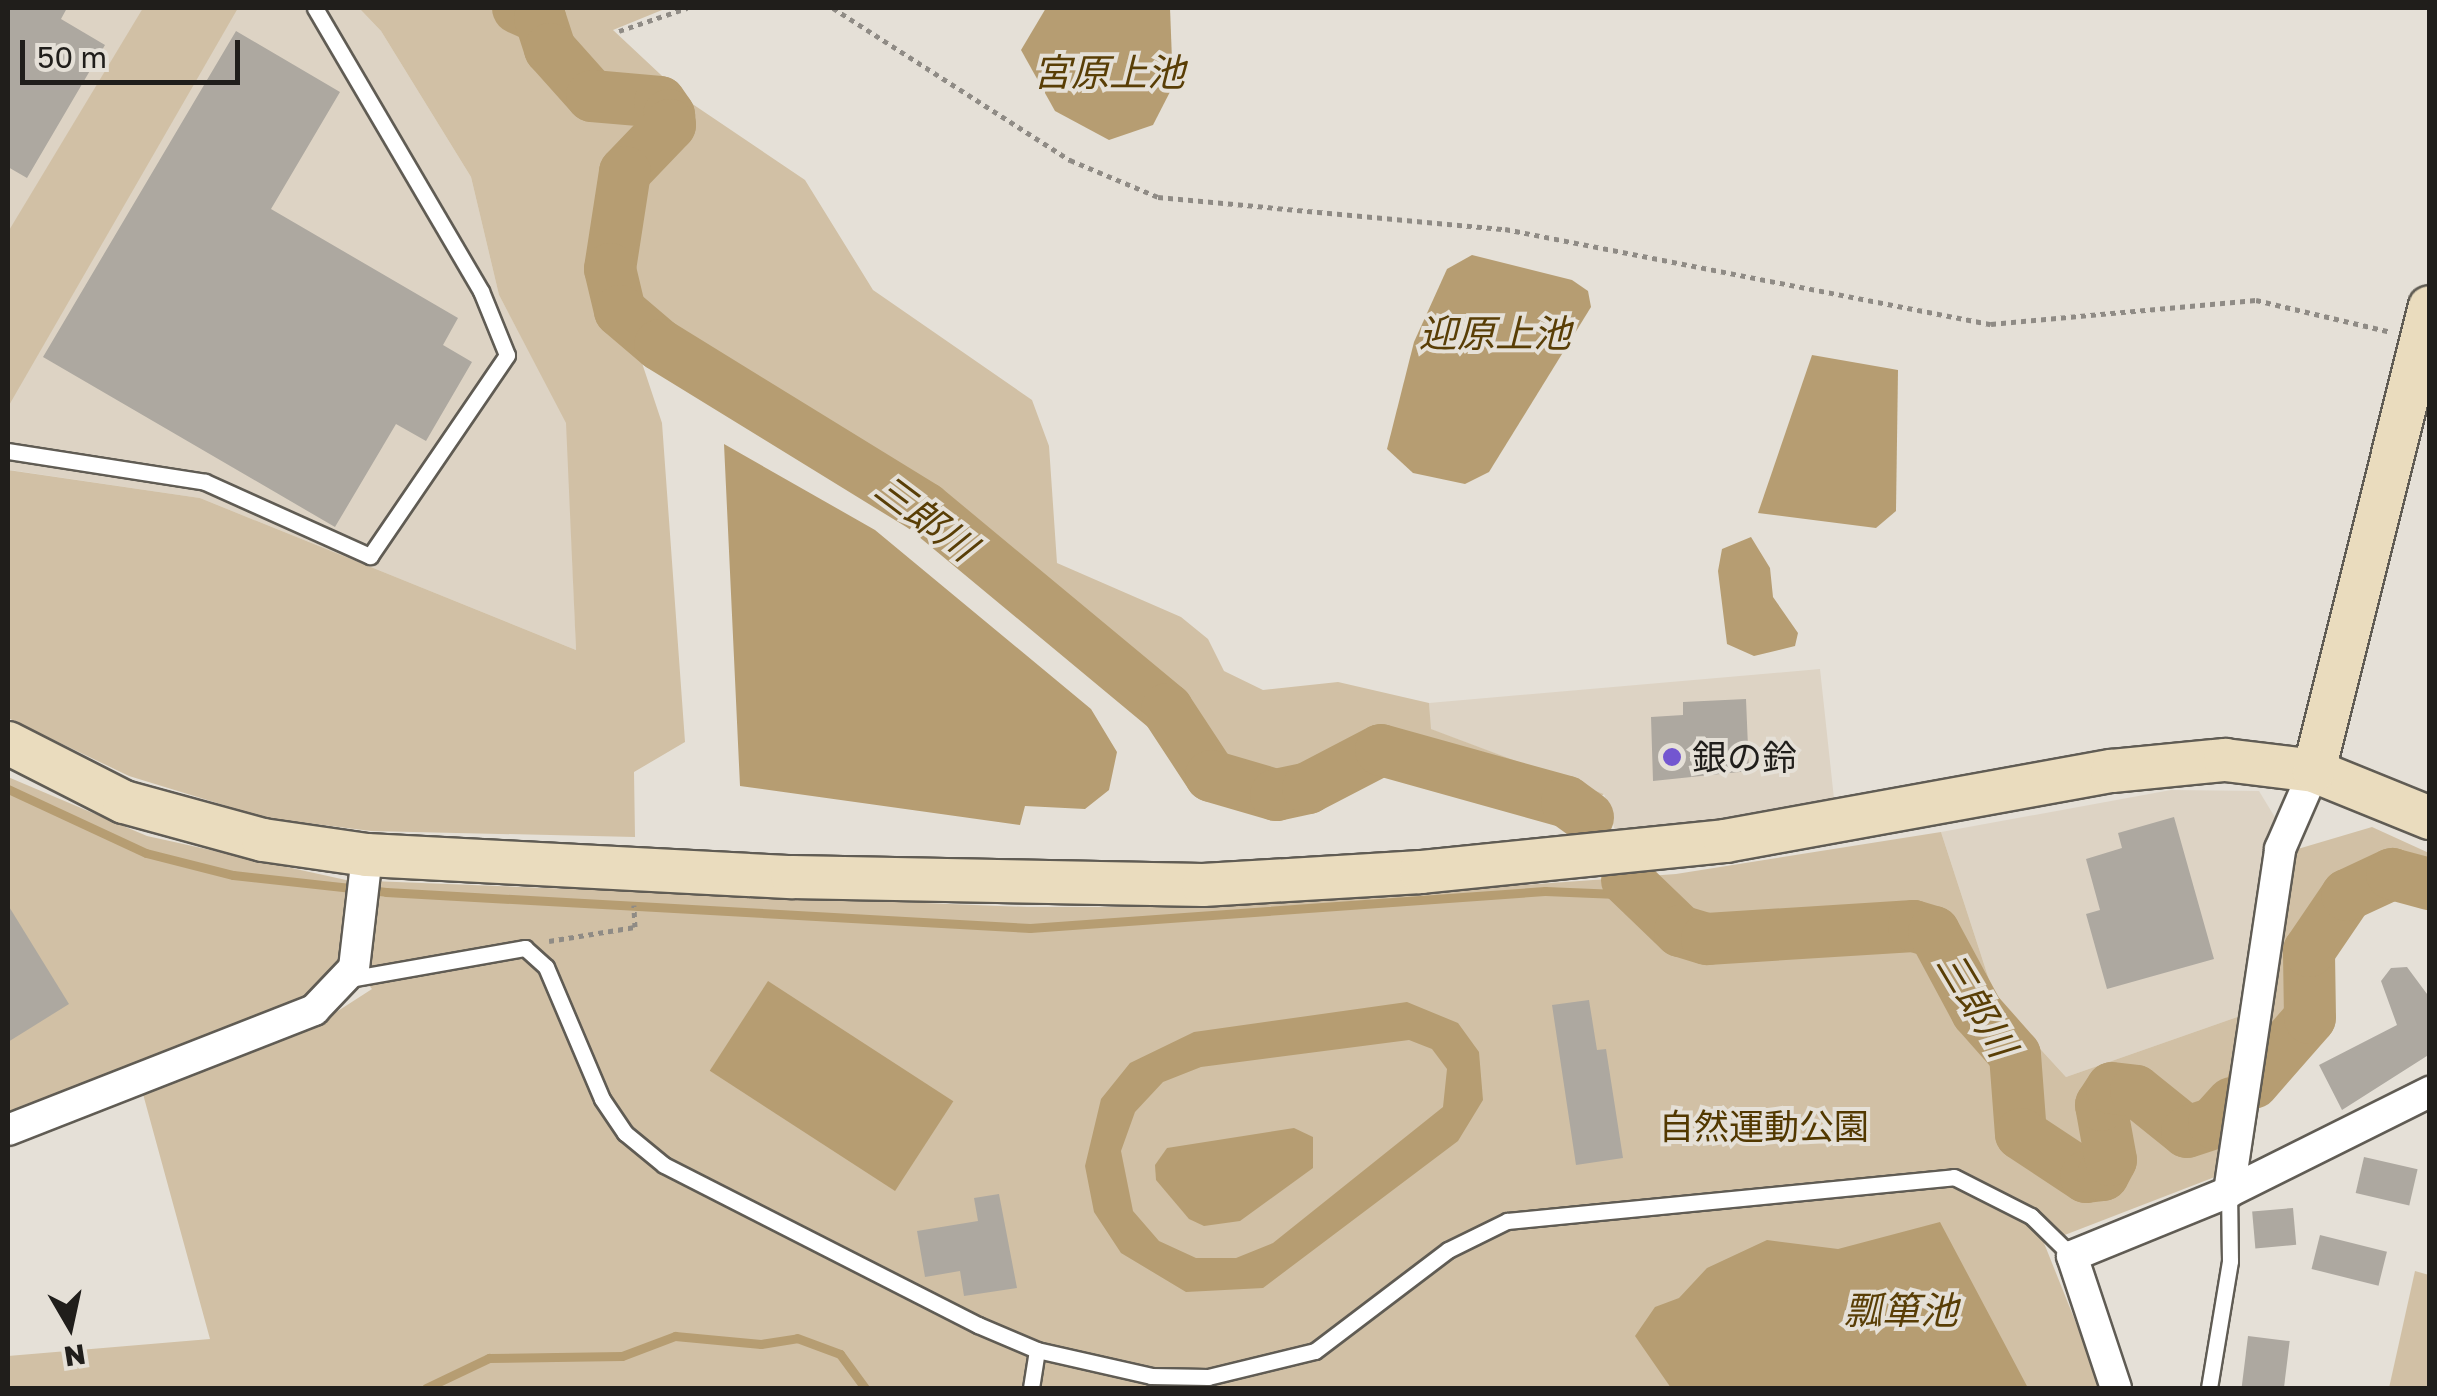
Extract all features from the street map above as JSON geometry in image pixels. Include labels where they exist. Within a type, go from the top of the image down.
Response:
[{"type":"street","points":[[2230,1192],[2280,849],[2314,771],[2425,324]]},
{"type":"street","points":[[8,744],[184,822],[365,868],[792,877],[1314,881],[1725,841],[2112,771],[2225,760],[2314,771],[2430,818]]},
{"type":"street","points":[[8,1130],[314,1010],[348,979],[365,868]]},
{"type":"street","points":[[2116,1388],[2072,1256],[2230,1192],[2430,1092]]},
{"type":"lane","points":[[8,451],[205,482],[370,556],[507,355],[472,275],[315,8]]},
{"type":"lane","points":[[348,979],[507,946],[532,952],[546,967],[602,1099],[625,1133],[664,1165],[1037,1350],[1151,1376],[1208,1377],[1284,1364],[1315,1351],[1474,1233],[1507,1222],[1932,1177],[1984,1186],[2072,1256]]},
{"type":"lane","points":[[2209,1388],[2230,1261],[2230,1192]]},
{"type":"lane","points":[[1030,1388],[1037,1350]]},
{"type":"path","points":[[619,31],[686,8]]},
{"type":"path","points":[[833,8],[1070,160],[1158,196],[1505,230],[1991,324],[2256,300],[2425,324]]},
{"type":"path","points":[[532,952],[543,942],[635,928],[634,918]]},
{"type":"shaded area","points":[[8,8],[359,8],[381,31],[471,177],[499,295],[567,423],[576,650],[200,498],[10,470]]},
{"type":"shaded area","name":"銀の鈴","points":[[1820,669],[1835,808],[1617,837],[1604,794],[1430,729],[1429,703]]},
{"type":"shaded area","points":[[2171,790],[2259,791],[2276,819],[2243,1015],[2066,1077],[1996,1001],[1941,832]]},
{"type":"green space","points":[[143,8],[238,8],[8,407],[8,232]]},
{"type":"green space","points":[[359,8],[667,8],[613,30],[691,103],[805,180],[873,290],[1032,400],[1049,446],[1057,563],[1181,617],[1208,639],[1224,671],[1263,690],[1338,682],[1429,703],[1431,729],[1604,794],[1573,818],[1381,759],[1307,797],[1270,803],[1235,796],[1208,782],[1177,737],[923,520],[792,431],[635,342],[662,423],[685,742],[634,772],[635,837],[371,831],[266,818],[129,776],[8,718],[8,470],[200,498],[576,650],[566,423],[499,295],[471,177],[381,31]]},
{"type":"green space","name":"自然運動公園","points":[[8,777],[147,836],[346,880],[1027,907],[1219,907],[1676,874],[1941,832],[1996,1001],[2066,1077],[2243,1015],[2220,1175],[2044,1243],[2102,1388],[8,1388],[8,1356],[210,1339],[143,1094],[313,1027],[372,989],[354,968],[280,1019],[8,1113]]},
{"type":"green space","points":[[2372,827],[2429,853],[2429,903],[2378,889],[2338,917],[2328,929],[2334,1007],[2318,1035],[2254,1099],[2291,851]]},
{"type":"green space","points":[[2415,1271],[2429,1275],[2429,1388],[2389,1388]]},
{"type":"water","name":"宮原上池","points":[[1046,8],[1170,8],[1173,86],[1153,125],[1109,140],[1055,111],[1021,50]]},
{"type":"water","name":"迎原上池","points":[[1472,255],[1572,280],[1588,291],[1591,307],[1489,472],[1465,484],[1413,473],[1387,449],[1414,342],[1447,269]]},
{"type":"water","points":[[1812,355],[1898,370],[1896,511],[1876,528],[1758,513]]},
{"type":"water","points":[[724,444],[875,530],[1091,709],[1117,752],[1109,790],[1085,809],[1025,806],[1020,825],[740,786]]},
{"type":"water","points":[[1751,537],[1770,568],[1773,597],[1798,633],[1795,646],[1754,656],[1727,644],[1718,571],[1722,549]]},
{"type":"water","points":[[768,981],[953,1101],[895,1191],[710,1071]]},
{"type":"water","points":[[1407,1002],[1458,1023],[1479,1052],[1483,1100],[1458,1141],[1263,1288],[1186,1292],[1121,1253],[1094,1212],[1085,1166],[1101,1099],[1130,1063],[1194,1032]],"holes":[[[1409,1040],[1432,1049],[1447,1069],[1443,1107],[1273,1243],[1236,1258],[1196,1258],[1159,1241],[1133,1211],[1121,1151],[1135,1112],[1163,1082],[1201,1067]]]},
{"type":"water","points":[[1294,1128],[1313,1137],[1313,1168],[1240,1221],[1204,1226],[1189,1219],[1156,1180],[1155,1165],[1167,1148]]},
{"type":"water","name":"瓢箪池","points":[[1940,1222],[2028,1388],[1671,1388],[1635,1336],[1655,1307],[1679,1298],[1707,1268],[1767,1240],[1838,1249]]},
{"type":"building","points":[[8,8],[67,8],[61,19],[105,45],[27,178],[8,167]]},
{"type":"building","points":[[236,31],[340,92],[271,209],[458,318],[443,345],[472,362],[426,441],[396,424],[335,527],[43,357]]},
{"type":"building","points":[[1746,699],[1749,771],[1653,781],[1651,717],[1683,715],[1683,702]]},
{"type":"building","points":[[2174,817],[2214,959],[2107,989],[2086,914],[2100,910],[2086,859],[2122,848],[2118,833]]},
{"type":"building","points":[[8,905],[69,1004],[8,1042]]},
{"type":"building","points":[[2407,967],[2430,998],[2430,1054],[2342,1110],[2319,1065],[2397,1025],[2381,981],[2391,968]]},
{"type":"building","points":[[1589,1000],[1597,1050],[1606,1049],[1623,1158],[1576,1165],[1552,1005]]},
{"type":"building","points":[[2364,1157],[2418,1169],[2409,1205],[2356,1193]]},
{"type":"building","points":[[999,1194],[1017,1288],[964,1296],[960,1271],[925,1277],[917,1231],[978,1221],[974,1198]]},
{"type":"building","points":[[2293,1208],[2296,1245],[2255,1248],[2252,1212]]},
{"type":"building","points":[[2320,1235],[2387,1252],[2378,1286],[2312,1269]]},
{"type":"building","points":[[2248,1336],[2290,1341],[2284,1388],[2242,1388]]},
{"type":"waterway","name":"三郎川","points":[[518,8],[540,18],[550,49],[592,96],[660,102],[669,115],[670,125],[625,172],[610,269],[620,311],[660,345],[925,508],[1167,709],[1211,776],[1276,795],[1308,788],[1381,750],[1567,802],[1588,817]]},
{"type":"waterway","points":[[8,789],[146,853],[233,875],[386,892],[1030,928],[1545,891],[1641,895]]},
{"type":"waterway","name":"三郎川","points":[[2253,1083],[2310,1018],[2309,951],[2347,895],[2392,874],[2430,884]]},
{"type":"waterway","name":"三郎川","points":[[1627,880],[1680,931],[1707,939],[1914,926],[1934,932],[1977,1012],[2015,1055],[2021,1134],[2086,1177],[2103,1175],[2111,1160],[2101,1105],[2112,1088],[2136,1091],[2187,1132],[2214,1123],[2232,1103]]},
{"type":"waterway","points":[[426,1388],[489,1358],[622,1356],[675,1336],[761,1344],[797,1338],[840,1354],[865,1388]]},
{"type":"place","name":"銀の鈴","points":[[1672,757]]}]
